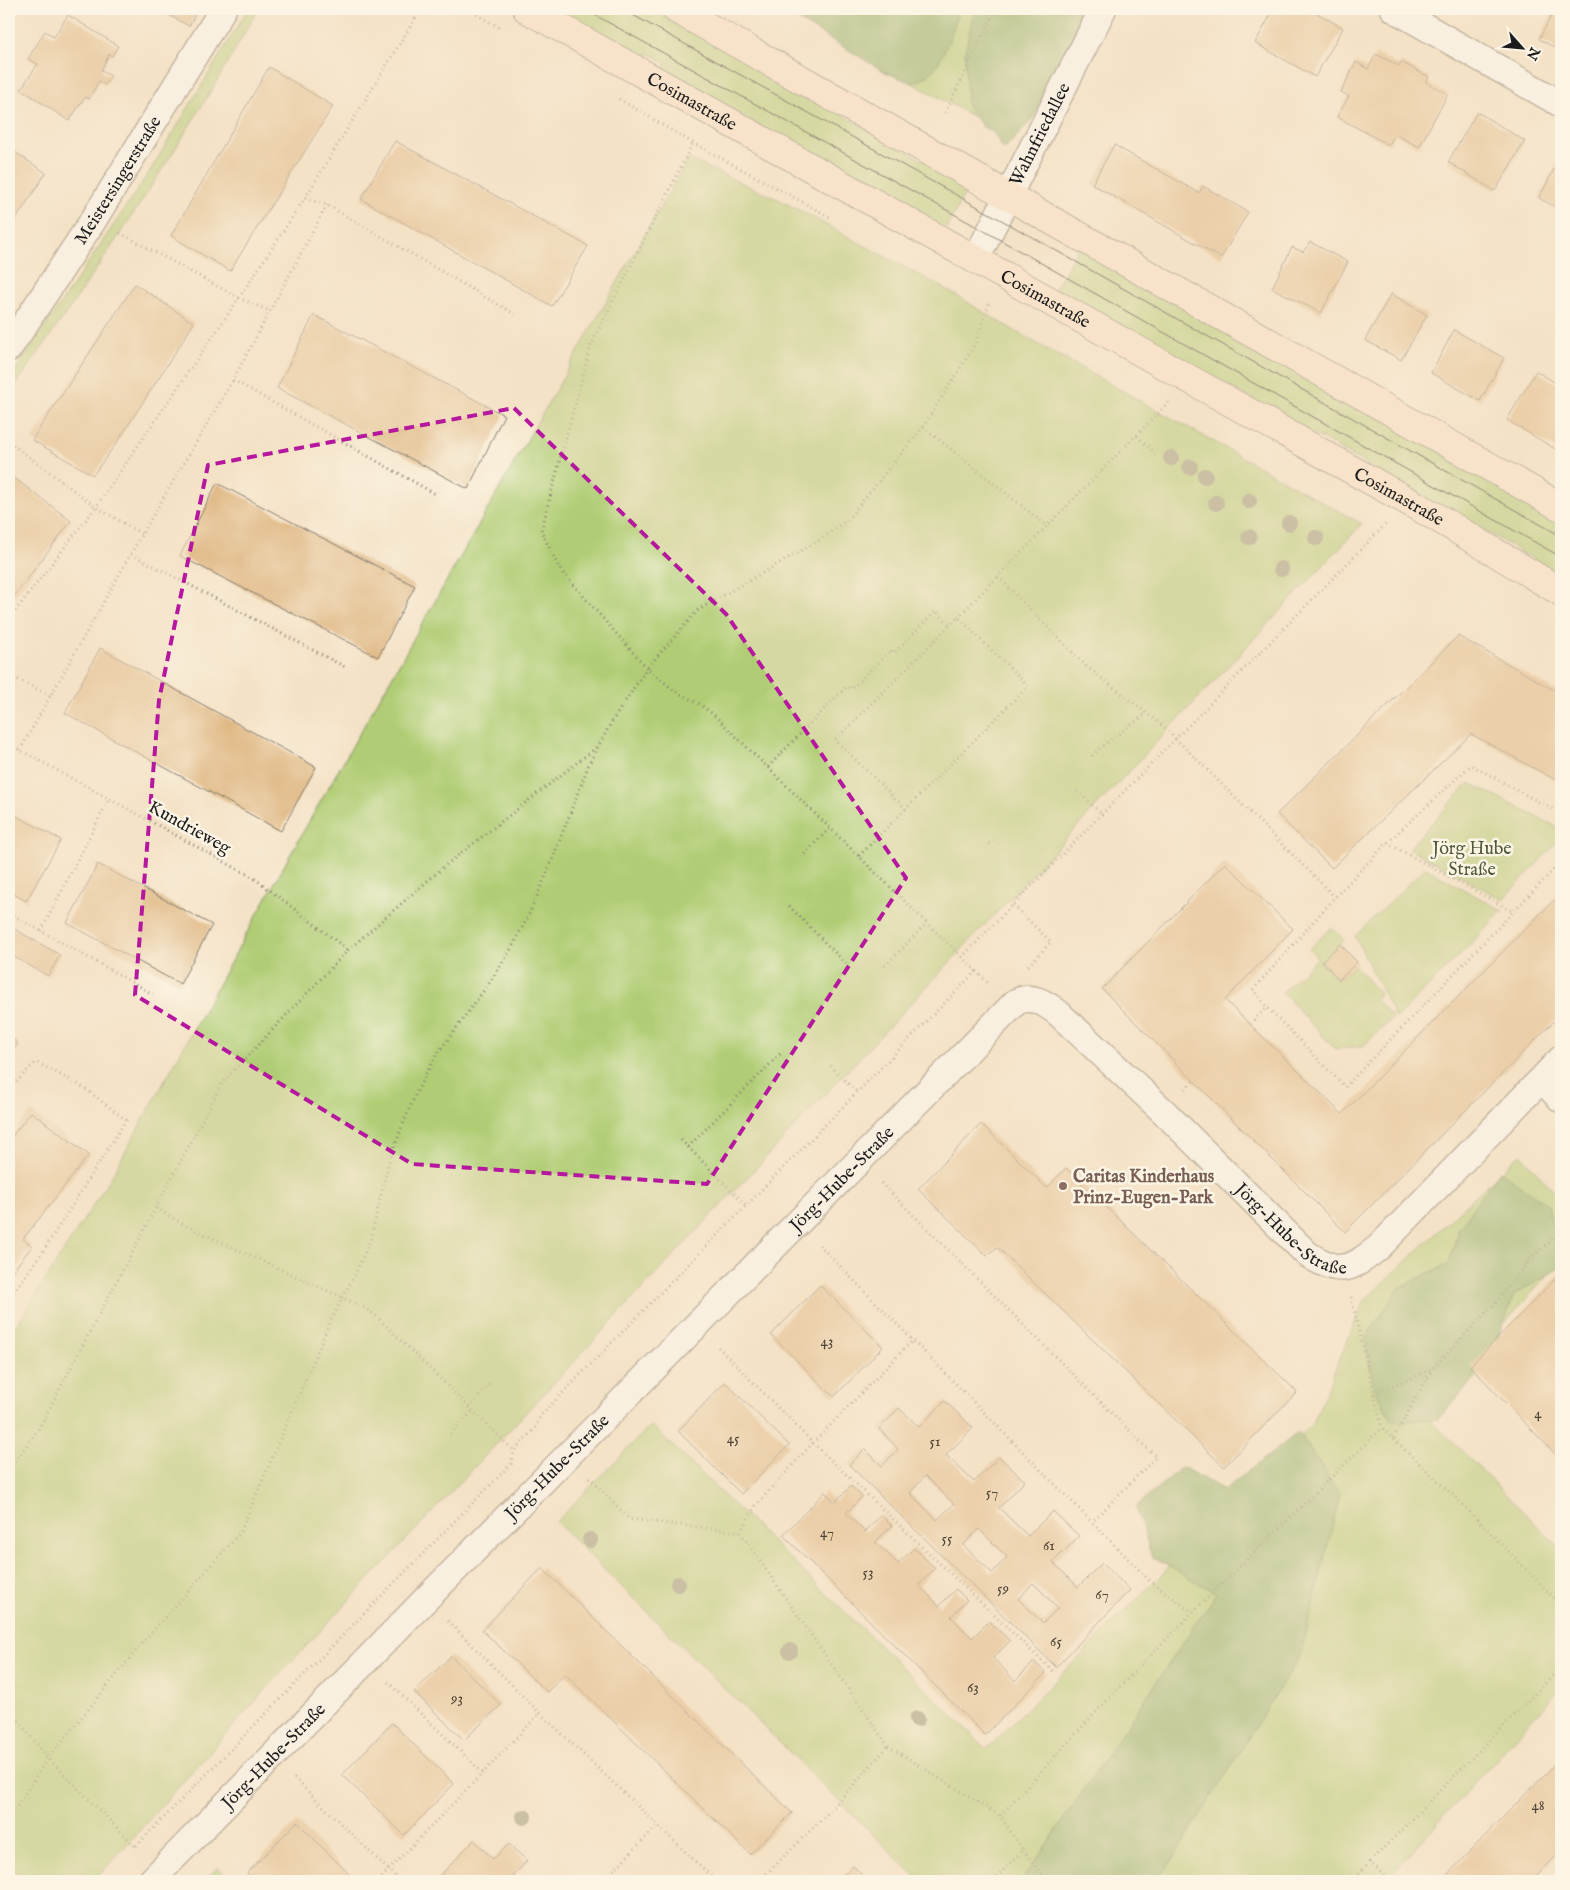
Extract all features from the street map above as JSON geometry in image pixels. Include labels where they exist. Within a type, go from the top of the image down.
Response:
[{"type":"main road","name":"Cosimastraße","points":[[527,9],[1438,518],[1561,592]]},
{"type":"main road","points":[[676,9],[1561,507]]},
{"type":"street","name":"Meistersingerstraße","points":[[9,348],[94,219],[223,9]]},
{"type":"street","name":"Wahnfriedallee","points":[[976,259],[1007,194],[1103,9]]},
{"type":"street","points":[[1394,9],[1561,104]]},
{"type":"street","name":"Jörg-Hube-Straße","points":[[156,1876],[426,1599],[1011,1006],[1022,999],[1035,999],[1046,1004],[1070,1023],[1163,1111],[1307,1254],[1324,1265],[1344,1269],[1362,1261],[1379,1248],[1561,1060]]},
{"type":"street","points":[[1542,1080],[1561,1098]]},
{"type":"path","points":[[9,619],[96,507],[239,298],[305,198],[422,9]]},
{"type":"path","points":[[945,113],[996,9]]},
{"type":"path","points":[[136,1846],[511,1464],[514,1451],[536,1427],[540,1416],[976,971],[714,715],[676,692],[647,668],[561,571],[541,531],[592,345],[693,143]]},
{"type":"path","points":[[305,198],[327,205],[518,316]]},
{"type":"path","points":[[20,750],[142,534],[233,380],[327,205]]},
{"type":"path","points":[[94,219],[239,298],[270,311]]},
{"type":"path","points":[[9,1819],[48,1758],[144,1641],[240,1532],[330,1322],[371,1238],[388,1165],[398,1134],[417,1091],[435,1057],[490,982],[514,944],[531,910],[589,764],[610,723],[647,668],[698,610],[818,541],[847,520],[923,427],[976,343],[989,303]]},
{"type":"path","points":[[233,380],[437,495]]},
{"type":"path","points":[[906,809],[836,740],[1170,401]]},
{"type":"path","points":[[923,427],[1047,526]]},
{"type":"path","points":[[1137,436],[1156,454]]},
{"type":"path","points":[[9,442],[96,507],[142,534]]},
{"type":"path","points":[[962,957],[1387,524]]},
{"type":"path","points":[[131,554],[347,668]]},
{"type":"path","points":[[998,577],[1086,666],[1147,713],[1177,739],[1335,898]]},
{"type":"path","points":[[768,767],[847,686],[851,689],[890,650],[894,653],[936,611],[950,625]]},
{"type":"path","points":[[859,856],[1028,686],[958,617]]},
{"type":"path","points":[[9,675],[51,696]]},
{"type":"path","points":[[1092,756],[1147,713]]},
{"type":"path","name":"Kundrieweg","points":[[9,744],[254,878],[348,950]]},
{"type":"path","points":[[9,1470],[39,1428],[222,1083],[348,950],[447,864],[599,746]]},
{"type":"path","points":[[1561,814],[1471,765],[1387,843],[1253,990],[1267,1007],[1345,1087],[1561,862]]},
{"type":"path","points":[[1077,791],[1102,814]]},
{"type":"path","points":[[41,931],[109,798]]},
{"type":"path","points":[[804,854],[830,828]]},
{"type":"path","points":[[989,844],[997,838]]},
{"type":"path","points":[[1387,843],[1514,912]]},
{"type":"path","points":[[1013,904],[1051,942],[1026,969]]},
{"type":"path","points":[[789,906],[848,966]]},
{"type":"path","points":[[9,913],[153,994]]},
{"type":"path","points":[[885,966],[927,923]]},
{"type":"path","points":[[1250,1024],[1267,1007]]},
{"type":"path","points":[[688,1147],[783,1051]]},
{"type":"path","points":[[9,1089],[36,1062],[83,1087],[126,1120],[42,1253],[9,1298]]},
{"type":"path","points":[[830,1066],[858,1093]]},
{"type":"path","points":[[681,1140],[747,1206]]},
{"type":"path","points":[[859,1161],[1156,1457],[1092,1522]]},
{"type":"path","points":[[156,1208],[195,1230],[343,1297],[375,1316],[514,1451]]},
{"type":"path","points":[[798,1223],[1149,1580],[1192,1613]]},
{"type":"path","points":[[1393,1438],[1432,1370],[1498,1300],[1530,1259],[1561,1232]]},
{"type":"path","points":[[1344,1269],[1382,1428],[1459,1501],[1561,1605]]},
{"type":"path","points":[[696,1326],[813,1442],[1054,1672]]},
{"type":"path","points":[[740,1532],[756,1505],[813,1442],[913,1340]]},
{"type":"path","points":[[1374,1394],[1432,1370]]},
{"type":"path","points":[[450,1434],[491,1384]]},
{"type":"path","points":[[1000,1816],[1108,1699],[1192,1613],[1382,1428]]},
{"type":"path","points":[[567,1456],[629,1519],[740,1532],[888,1746],[1000,1816],[1047,1881]]},
{"type":"path","points":[[426,1599],[540,1713],[716,1881]]},
{"type":"path","points":[[366,1661],[483,1773]]},
{"type":"path","points":[[1352,1881],[1561,1667]]},
{"type":"path","points":[[9,1709],[48,1758],[136,1846],[156,1876]]},
{"type":"path","points":[[378,1881],[540,1713]]},
{"type":"path","points":[[759,1881],[831,1810],[888,1746]]},
{"type":"path","points":[[272,1757],[400,1881]]},
{"type":"path","points":[[604,1881],[657,1826]]},
{"type":"path","points":[[993,1881],[1023,1850]]},
{"type":"path","points":[[1370,1862],[1390,1881]]},
{"type":"highlighted area","points":[[514,408],[726,614],[906,878],[707,1184],[412,1164],[135,995],[159,700],[208,465]]},
{"type":"green space","points":[[248,9],[258,9],[170,157],[75,301],[9,395],[9,380],[150,171]]},
{"type":"green space","points":[[552,9],[654,9],[969,186],[945,230],[662,71],[666,63],[649,53],[645,60]]},
{"type":"green space","points":[[778,9],[1073,9],[1005,134]]},
{"type":"green space","points":[[793,9],[958,9],[944,52],[935,68],[928,75],[913,83],[885,72],[804,23]]},
{"type":"green space","points":[[975,9],[1090,9],[1035,116],[1006,148],[1002,148],[994,133],[983,127],[967,106],[965,52]]},
{"type":"green space","points":[[688,159],[782,201],[947,290],[1020,334],[1362,524],[277,1677],[94,1881],[9,1881],[9,1337],[113,1174],[298,841]]},
{"type":"green space","points":[[1079,247],[1561,519],[1561,567],[1556,572],[1055,289]]},
{"type":"green space","name":"Jörg Hube Straße","points":[[1469,783],[1561,829],[1561,838],[1503,900],[1409,848]]},
{"type":"green space","points":[[1425,868],[1503,911],[1396,1019],[1355,936]]},
{"type":"green space","points":[[1332,927],[1344,940],[1322,962],[1339,980],[1354,965],[1380,994],[1375,999],[1393,1018],[1363,1046],[1335,1049],[1282,992],[1318,958],[1309,949]]},
{"type":"green space","points":[[1520,1154],[1561,1199],[1561,1261],[1423,1413],[1561,1549],[1561,1697],[1556,1693],[1385,1881],[920,1881],[556,1522],[651,1425],[987,1749],[1313,1423],[1364,1301]]},
{"type":"green space","points":[[1500,1171],[1548,1205],[1561,1267],[1514,1295],[1488,1364],[1438,1419],[1393,1422],[1374,1388],[1365,1339],[1399,1288],[1449,1263],[1459,1228]]},
{"type":"green space","points":[[1299,1432],[1340,1495],[1301,1654],[1168,1867],[1154,1881],[1022,1881],[1217,1593],[1152,1557],[1136,1507],[1182,1467],[1224,1490]]},
{"type":"green space","points":[[218,1867],[232,1881],[204,1881]]},
{"type":"building","points":[[157,9],[198,9],[189,26]]},
{"type":"building","points":[[1274,9],[1310,9],[1343,28],[1315,77],[1255,43]]},
{"type":"building","points":[[1555,9],[1561,9],[1561,51],[1539,39]]},
{"type":"building","points":[[68,15],[118,46],[112,56],[109,54],[101,71],[111,76],[105,85],[99,81],[89,99],[85,97],[69,121],[21,89],[38,64],[28,59],[45,31],[54,37]]},
{"type":"building","points":[[1376,54],[1399,66],[1401,62],[1429,77],[1426,82],[1448,94],[1419,147],[1395,134],[1389,145],[1337,117],[1349,96],[1341,92],[1356,62],[1368,69]]},
{"type":"building","points":[[269,67],[333,106],[230,271],[171,236]]},
{"type":"building","points":[[1477,112],[1525,141],[1495,191],[1448,162]]},
{"type":"building","points":[[395,141],[588,246],[552,306],[361,199]]},
{"type":"building","points":[[1114,145],[1199,193],[1203,186],[1248,212],[1221,258],[1092,184]]},
{"type":"building","points":[[9,148],[46,173],[9,230]]},
{"type":"building","points":[[1561,156],[1561,210],[1539,198]]},
{"type":"building","points":[[1310,242],[1348,262],[1321,313],[1272,288],[1292,247],[1303,252]]},
{"type":"building","points":[[135,284],[194,323],[118,441],[93,475],[32,440]]},
{"type":"building","points":[[1391,294],[1427,315],[1401,360],[1365,340]]},
{"type":"building","points":[[314,315],[504,415],[468,489],[277,388]]},
{"type":"building","points":[[1454,330],[1504,358],[1480,401],[1431,373]]},
{"type":"building","points":[[1536,371],[1561,386],[1561,442],[1557,450],[1507,420]]},
{"type":"building","points":[[13,477],[71,521],[9,603],[9,483]]},
{"type":"building","points":[[217,483],[415,586],[378,657],[180,556]]},
{"type":"building","points":[[1458,636],[1561,694],[1561,783],[1471,734],[1332,868],[1277,814]]},
{"type":"building","points":[[100,648],[316,767],[281,831],[65,713]]},
{"type":"building","points":[[9,812],[61,840],[26,901],[9,891]]},
{"type":"building","points":[[1225,863],[1293,929],[1225,1000],[1342,1114],[1561,893],[1561,1014],[1345,1232],[1102,989]]},
{"type":"building","points":[[98,864],[212,925],[180,984],[67,923]]},
{"type":"building","points":[[9,926],[60,955],[48,976],[9,954]]},
{"type":"building","points":[[1340,944],[1357,962],[1339,980],[1322,961]]},
{"type":"building","points":[[9,1036],[18,1044],[9,1055]]},
{"type":"building","points":[[31,1112],[89,1155],[23,1239],[32,1246],[9,1276],[9,1140]]},
{"type":"building","points":[[981,1124],[1047,1188],[1066,1168],[1297,1392],[1224,1467],[997,1247],[987,1256],[918,1189]]},
{"type":"building","points":[[1561,1273],[1561,1460],[1470,1366]]},
{"type":"building","points":[[820,1285],[883,1347],[834,1397],[771,1335]]},
{"type":"building","points":[[725,1382],[789,1445],[741,1494],[678,1431]]},
{"type":"building","points":[[945,1401],[973,1428],[946,1455],[974,1482],[999,1457],[1025,1481],[999,1508],[1028,1536],[1053,1511],[1079,1536],[1053,1562],[1078,1587],[1102,1563],[1130,1590],[1056,1667],[849,1465],[865,1449],[882,1466],[898,1449],[879,1429],[899,1408],[919,1427]],"holes":[[[925,1476],[954,1504],[937,1520],[910,1493]],[[979,1529],[1007,1557],[992,1573],[963,1545]],[[1033,1583],[1058,1608],[1043,1623],[1018,1599]]]},
{"type":"building","points":[[1561,1472],[1561,1504],[1557,1484]]},
{"type":"building","points":[[851,1486],[862,1497],[846,1513],[865,1532],[881,1515],[892,1526],[875,1542],[898,1564],[914,1548],[935,1568],[919,1585],[939,1606],[956,1589],[967,1600],[951,1617],[972,1638],[989,1621],[1010,1641],[993,1658],[1015,1681],[1034,1662],[1046,1673],[985,1735],[783,1535],[825,1492],[835,1502]]},
{"type":"building","points":[[542,1568],[792,1813],[750,1854],[565,1674],[547,1692],[482,1630]]},
{"type":"building","points":[[451,1656],[501,1705],[464,1740],[414,1692]]},
{"type":"building","points":[[392,1723],[454,1784],[404,1835],[342,1775]]},
{"type":"building","points":[[1561,1758],[1561,1853],[1532,1881],[1441,1881]]},
{"type":"building","points":[[297,1822],[356,1881],[255,1881],[247,1873]]},
{"type":"building","points":[[474,1840],[493,1859],[509,1844],[527,1861],[513,1876],[518,1881],[435,1881]]},
{"type":"building","points":[[853,1866],[868,1881],[838,1881]]},
{"type":"tram line","points":[[584,9],[988,233],[1561,557]]},
{"type":"tram line","points":[[622,9],[1048,246],[1561,536]]},
{"type":"place","name":"Caritas Kinderhaus Prinz-Eugen-Park","points":[[1063,1186]]}]
